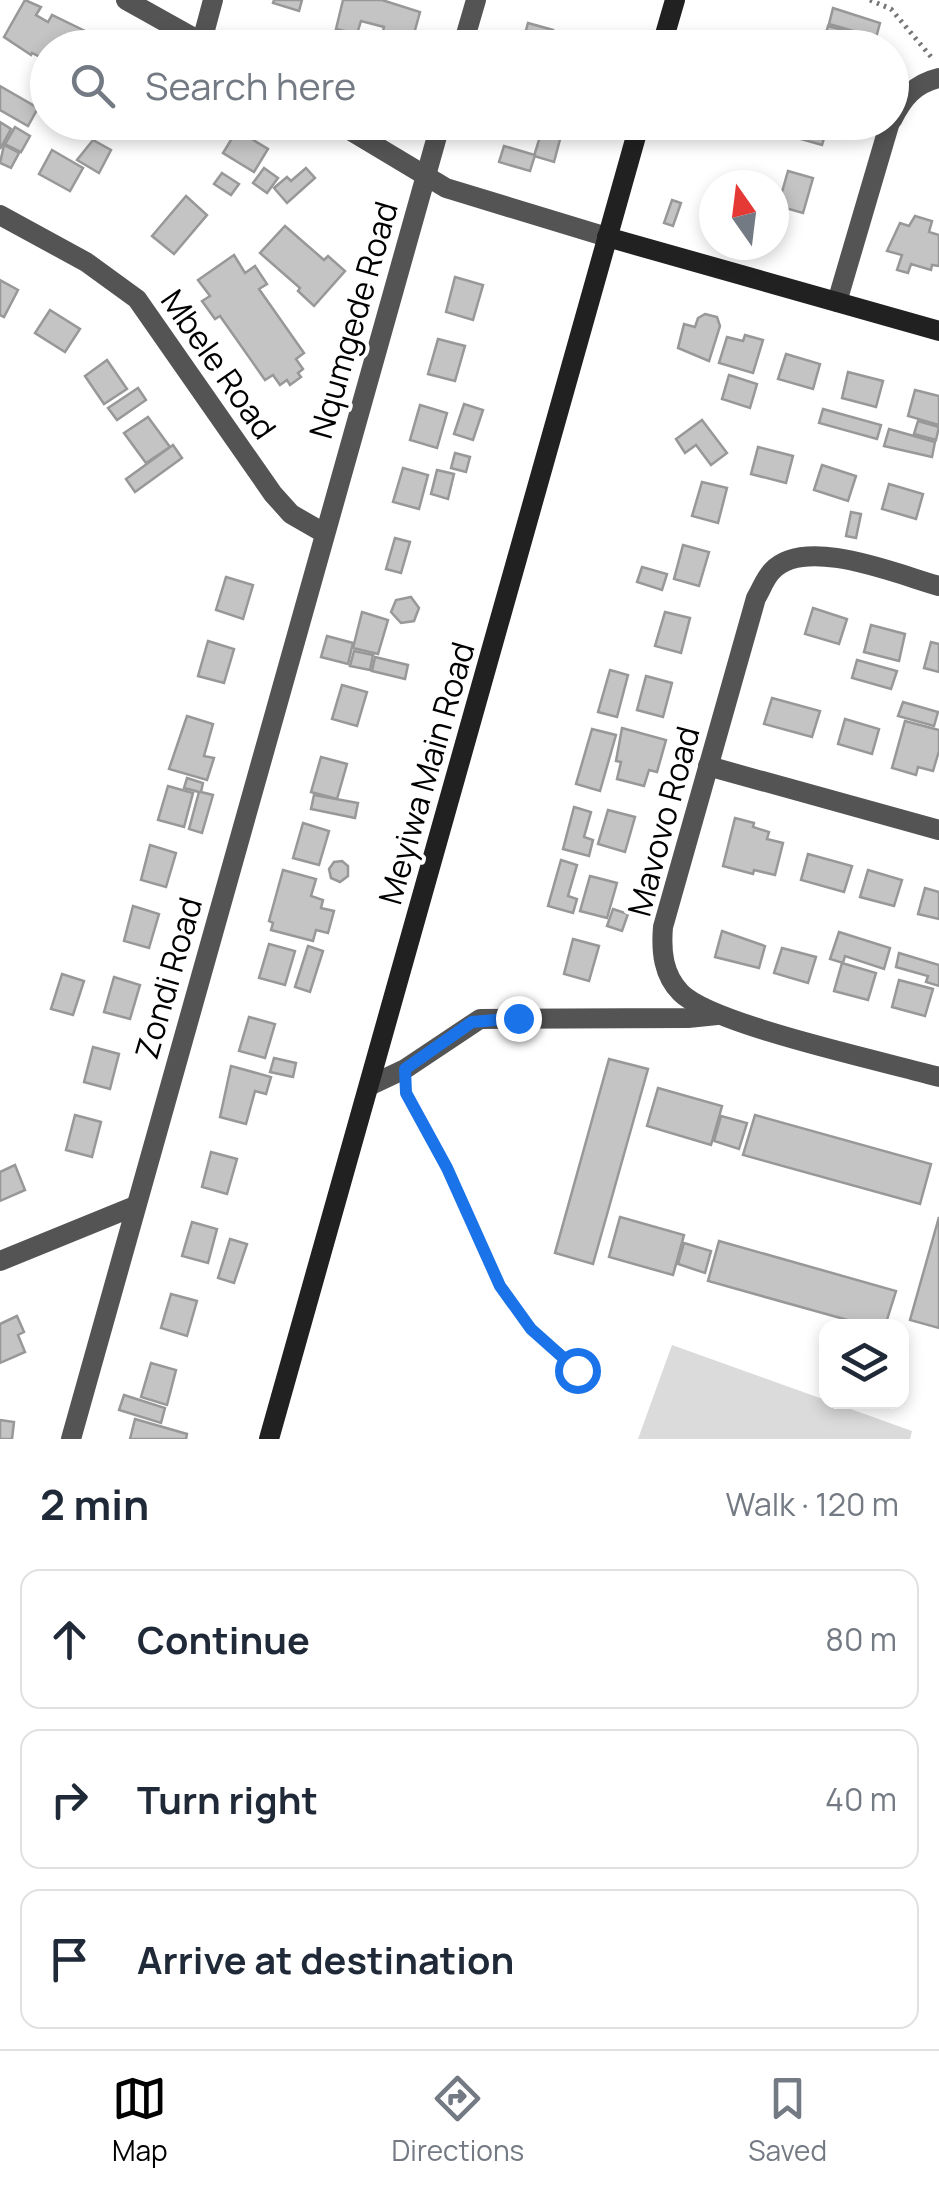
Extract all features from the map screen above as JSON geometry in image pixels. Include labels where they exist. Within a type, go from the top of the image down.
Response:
[{"type":"street","points":[[126,0],[181,30]]},
{"type":"street","points":[[209,30],[214,0]]},
{"type":"street","points":[[467,30],[476,0]]},
{"type":"street","points":[[666,30],[674,0]]},
{"type":"street","points":[[909,92],[939,78]]},
{"type":"street","points":[[364,140],[446,188],[939,331]]},
{"type":"street","name":"Nqumgede Road","points":[[324,533],[435,140]]},
{"type":"street","name":"Meyiwa Main Road","points":[[269,1439],[635,140]]},
{"type":"street","points":[[837,302],[885,140]]},
{"type":"street","name":"Mbele Road","points":[[0,214],[86,262],[137,298],[273,494],[290,514],[324,533]]},
{"type":"street","name":"Zondi Road","points":[[71,1439],[324,533]]},
{"type":"street","name":"Mavovo Road","points":[[939,586],[821,554],[796,557],[772,569],[756,598],[663,928],[661,950],[678,991],[697,1006],[939,1077]]},
{"type":"street","points":[[708,766],[939,830]]},
{"type":"street","points":[[368,1086],[405,1069],[480,1020],[723,1015]]},
{"type":"street","points":[[0,1261],[135,1206]]},
{"type":"path","points":[[870,0],[891,9],[909,30]]},
{"type":"path","points":[[909,30],[939,66]]},
{"type":"path","points":[[405,1069],[406,1093],[447,1168],[500,1286],[531,1329],[587,1381]]},
{"type":"shaded area","points":[[672,1345],[819,1398],[819,1409],[851,1409],[912,1431],[910,1439],[638,1439]]},
{"type":"building","points":[[25,0],[41,7],[36,15],[48,22],[52,15],[83,30],[30,30],[30,54],[4,37]]},
{"type":"building","points":[[302,0],[299,11],[273,3]]},
{"type":"building","points":[[343,0],[382,0],[420,12],[415,30],[383,30],[384,27],[361,21],[358,30],[336,29]]},
{"type":"building","points":[[833,8],[880,23],[878,30],[850,30],[829,24]]},
{"type":"building","points":[[528,23],[553,30],[526,30]]},
{"type":"building","points":[[0,86],[30,103],[30,122],[28,126],[0,110]]},
{"type":"building","points":[[0,122],[11,129],[0,149]]},
{"type":"building","points":[[15,127],[30,136],[21,152],[5,144]]},
{"type":"building","points":[[93,140],[111,150],[99,173],[77,160]]},
{"type":"building","points":[[231,140],[253,140],[268,149],[254,172],[223,153]]},
{"type":"building","points":[[539,140],[560,140],[554,162],[534,156]]},
{"type":"building","points":[[4,145],[19,153],[11,168],[0,163]]},
{"type":"building","points":[[504,146],[535,155],[530,171],[499,162]]},
{"type":"building","points":[[52,150],[83,168],[70,191],[39,174]]},
{"type":"building","points":[[264,168],[278,178],[267,193],[253,183]]},
{"type":"building","points":[[306,168],[315,178],[287,203],[274,188],[287,177],[291,181]]},
{"type":"building","points":[[789,171],[813,178],[803,213],[789,209]]},
{"type":"building","points":[[222,173],[239,184],[231,195],[214,184]]},
{"type":"building","points":[[186,196],[207,215],[174,254],[152,236]]},
{"type":"building","points":[[672,200],[681,203],[673,226],[664,223]]},
{"type":"building","points":[[915,216],[932,221],[929,232],[939,235],[939,266],[932,265],[931,270],[911,264],[908,273],[897,270],[902,255],[887,251],[900,223],[909,226]]},
{"type":"building","points":[[285,226],[324,260],[328,256],[345,271],[314,306],[298,291],[300,288],[260,253]]},
{"type":"building","points":[[234,255],[245,273],[255,266],[267,284],[259,289],[304,353],[296,359],[303,369],[298,373],[301,377],[290,385],[287,380],[280,385],[273,375],[265,380],[220,316],[215,319],[202,301],[210,296],[198,280]]},
{"type":"building","points":[[455,277],[483,285],[473,320],[446,312]]},
{"type":"building","points":[[0,280],[18,290],[4,317],[0,315]]},
{"type":"building","points":[[50,310],[80,329],[65,352],[35,333]]},
{"type":"building","points":[[705,314],[717,317],[720,326],[709,361],[678,348],[684,324],[695,327],[698,318]]},
{"type":"building","points":[[745,335],[763,340],[753,373],[719,363],[727,337],[743,341]]},
{"type":"building","points":[[438,339],[465,346],[455,381],[428,374]]},
{"type":"building","points":[[786,354],[820,364],[813,389],[778,379]]},
{"type":"building","points":[[107,360],[127,389],[104,404],[85,376]]},
{"type":"building","points":[[848,372],[883,381],[876,407],[842,398]]},
{"type":"building","points":[[729,375],[757,384],[750,408],[722,399]]},
{"type":"building","points":[[138,388],[146,400],[117,420],[108,408]]},
{"type":"building","points":[[915,390],[939,396],[939,425],[908,416]]},
{"type":"building","points":[[464,404],[483,410],[473,440],[454,434]]},
{"type":"building","points":[[420,405],[447,413],[437,448],[410,440]]},
{"type":"building","points":[[823,409],[881,425],[877,439],[819,423]]},
{"type":"building","points":[[148,417],[170,447],[146,463],[124,433]]},
{"type":"building","points":[[702,420],[727,453],[711,465],[696,445],[685,453],[676,439]]},
{"type":"building","points":[[918,421],[939,427],[936,440],[914,434]]},
{"type":"building","points":[[889,429],[935,442],[932,457],[884,446]]},
{"type":"building","points":[[173,445],[182,458],[135,492],[126,479]]},
{"type":"building","points":[[758,447],[793,456],[786,483],[751,474]]},
{"type":"building","points":[[455,453],[470,457],[466,472],[451,468]]},
{"type":"building","points":[[822,465],[856,476],[848,501],[814,490]]},
{"type":"building","points":[[403,468],[428,475],[419,509],[393,502]]},
{"type":"building","points":[[437,470],[454,474],[448,499],[431,494]]},
{"type":"building","points":[[702,482],[727,488],[718,523],[692,516]]},
{"type":"building","points":[[889,484],[923,494],[916,519],[882,509]]},
{"type":"building","points":[[851,512],[861,514],[856,538],[846,536]]},
{"type":"building","points":[[395,538],[410,542],[401,573],[386,569]]},
{"type":"building","points":[[683,545],[709,552],[699,586],[674,579]]},
{"type":"building","points":[[642,567],[667,574],[662,590],[637,582]]},
{"type":"building","points":[[226,577],[253,585],[243,619],[216,610]]},
{"type":"building","points":[[411,597],[419,608],[414,621],[401,623],[391,612],[396,600]]},
{"type":"building","points":[[813,608],[847,619],[839,644],[805,634]]},
{"type":"building","points":[[362,612],[388,620],[378,654],[353,648]]},
{"type":"building","points":[[665,612],[690,618],[681,653],[655,646]]},
{"type":"building","points":[[871,625],[905,634],[899,661],[864,652]]},
{"type":"building","points":[[327,636],[353,643],[348,664],[321,657]]},
{"type":"building","points":[[208,641],[234,649],[224,683],[198,676]]},
{"type":"building","points":[[931,642],[939,644],[939,672],[924,668]]},
{"type":"building","points":[[354,651],[373,655],[370,670],[350,666]]},
{"type":"building","points":[[375,657],[408,665],[405,679],[372,671]]},
{"type":"building","points":[[857,660],[897,671],[891,689],[852,678]]},
{"type":"building","points":[[610,670],[628,675],[617,717],[598,712]]},
{"type":"building","points":[[646,676],[672,683],[663,717],[637,710]]},
{"type":"building","points":[[342,685],[367,692],[357,726],[332,719]]},
{"type":"building","points":[[772,698],[820,711],[812,737],[764,724]]},
{"type":"building","points":[[903,702],[938,712],[934,726],[898,716]]},
{"type":"building","points":[[187,716],[213,724],[204,756],[214,758],[207,780],[169,769]]},
{"type":"building","points":[[845,719],[879,729],[872,754],[838,744]]},
{"type":"building","points":[[905,721],[939,730],[939,751],[933,771],[918,767],[916,775],[892,768]]},
{"type":"building","points":[[622,728],[666,740],[657,772],[649,770],[644,786],[617,779]]},
{"type":"building","points":[[592,729],[616,735],[600,791],[576,784]]},
{"type":"building","points":[[321,757],[347,764],[337,799],[311,792]]},
{"type":"building","points":[[187,778],[203,783],[201,792],[213,795],[202,833],[189,829],[199,792],[184,788]]},
{"type":"building","points":[[168,786],[193,793],[184,827],[158,820]]},
{"type":"building","points":[[314,795],[358,803],[355,818],[311,809]]},
{"type":"building","points":[[574,807],[591,812],[584,837],[593,840],[589,856],[563,849]]},
{"type":"building","points":[[608,810],[635,817],[625,852],[598,844]]},
{"type":"building","points":[[735,818],[754,823],[753,827],[769,832],[767,839],[783,843],[775,875],[723,866]]},
{"type":"building","points":[[303,823],[329,831],[319,865],[293,858]]},
{"type":"building","points":[[150,845],[176,853],[166,887],[141,880]]},
{"type":"building","points":[[808,854],[852,866],[844,892],[801,880]]},
{"type":"building","points":[[561,860],[577,865],[568,896],[577,899],[573,913],[548,906]]},
{"type":"building","points":[[342,861],[348,866],[348,876],[340,882],[331,878],[329,869],[334,862]]},
{"type":"building","points":[[283,870],[316,879],[311,896],[323,900],[321,908],[334,911],[328,933],[316,930],[313,941],[271,930],[273,923],[269,921]]},
{"type":"building","points":[[868,870],[902,880],[894,906],[860,897]]},
{"type":"building","points":[[590,876],[617,883],[607,918],[580,911]]},
{"type":"building","points":[[925,888],[939,892],[939,919],[918,914]]},
{"type":"building","points":[[133,906],[159,914],[149,948],[124,941]]},
{"type":"building","points":[[613,909],[628,914],[622,931],[607,926]]},
{"type":"building","points":[[722,931],[765,946],[759,968],[715,957]]},
{"type":"building","points":[[839,932],[890,948],[884,969],[845,956],[843,963],[830,959]]},
{"type":"building","points":[[573,939],[599,946],[589,981],[564,974]]},
{"type":"building","points":[[269,944],[295,951],[285,985],[259,978]]},
{"type":"building","points":[[308,946],[323,951],[310,992],[295,987]]},
{"type":"building","points":[[782,948],[816,957],[808,983],[774,973]]},
{"type":"building","points":[[899,953],[939,965],[939,986],[926,982],[928,976],[896,967]]},
{"type":"building","points":[[842,963],[876,973],[868,1000],[834,991]]},
{"type":"building","points":[[62,974],[84,981],[73,1015],[51,1009]]},
{"type":"building","points":[[114,977],[140,985],[130,1019],[104,1012]]},
{"type":"building","points":[[899,980],[933,989],[925,1016],[892,1007]]},
{"type":"building","points":[[249,1017],[275,1024],[265,1058],[239,1051]]},
{"type":"building","points":[[93,1047],[119,1054],[110,1089],[84,1082]]},
{"type":"building","points":[[274,1058],[296,1063],[293,1077],[270,1072]]},
{"type":"building","points":[[609,1059],[648,1069],[593,1264],[555,1253]]},
{"type":"building","points":[[231,1066],[271,1077],[266,1094],[255,1091],[246,1124],[220,1117]]},
{"type":"building","points":[[658,1088],[722,1106],[711,1145],[647,1126]]},
{"type":"building","points":[[75,1115],[101,1122],[92,1157],[66,1150]]},
{"type":"building","points":[[755,1115],[931,1164],[920,1204],[743,1155]]},
{"type":"building","points":[[721,1116],[747,1123],[739,1149],[714,1141]]},
{"type":"building","points":[[211,1152],[237,1159],[227,1194],[202,1187]]},
{"type":"building","points":[[15,1165],[25,1190],[0,1201],[0,1172]]},
{"type":"building","points":[[620,1217],[684,1235],[673,1275],[609,1257]]},
{"type":"building","points":[[939,1217],[939,1328],[910,1320]]},
{"type":"building","points":[[192,1222],[217,1229],[208,1263],[182,1256]]},
{"type":"building","points":[[230,1239],[247,1244],[234,1283],[218,1278]]},
{"type":"building","points":[[719,1241],[896,1291],[887,1319],[844,1319],[708,1281]]},
{"type":"building","points":[[684,1243],[711,1251],[705,1273],[678,1264]]},
{"type":"building","points":[[171,1294],[197,1301],[187,1336],[161,1328]]},
{"type":"building","points":[[17,1316],[24,1332],[18,1335],[25,1352],[0,1363],[0,1324]]},
{"type":"building","points":[[151,1363],[176,1370],[167,1405],[141,1397]]},
{"type":"building","points":[[124,1395],[165,1408],[161,1423],[119,1410]]},
{"type":"building","points":[[135,1419],[187,1434],[186,1439],[130,1439]]},
{"type":"building","points":[[0,1420],[14,1422],[12,1439],[0,1439]]},
{"type":"route","points":[[518,1018],[472,1022],[405,1069],[406,1093],[478,1231],[500,1286],[531,1329],[577,1370]]}]
